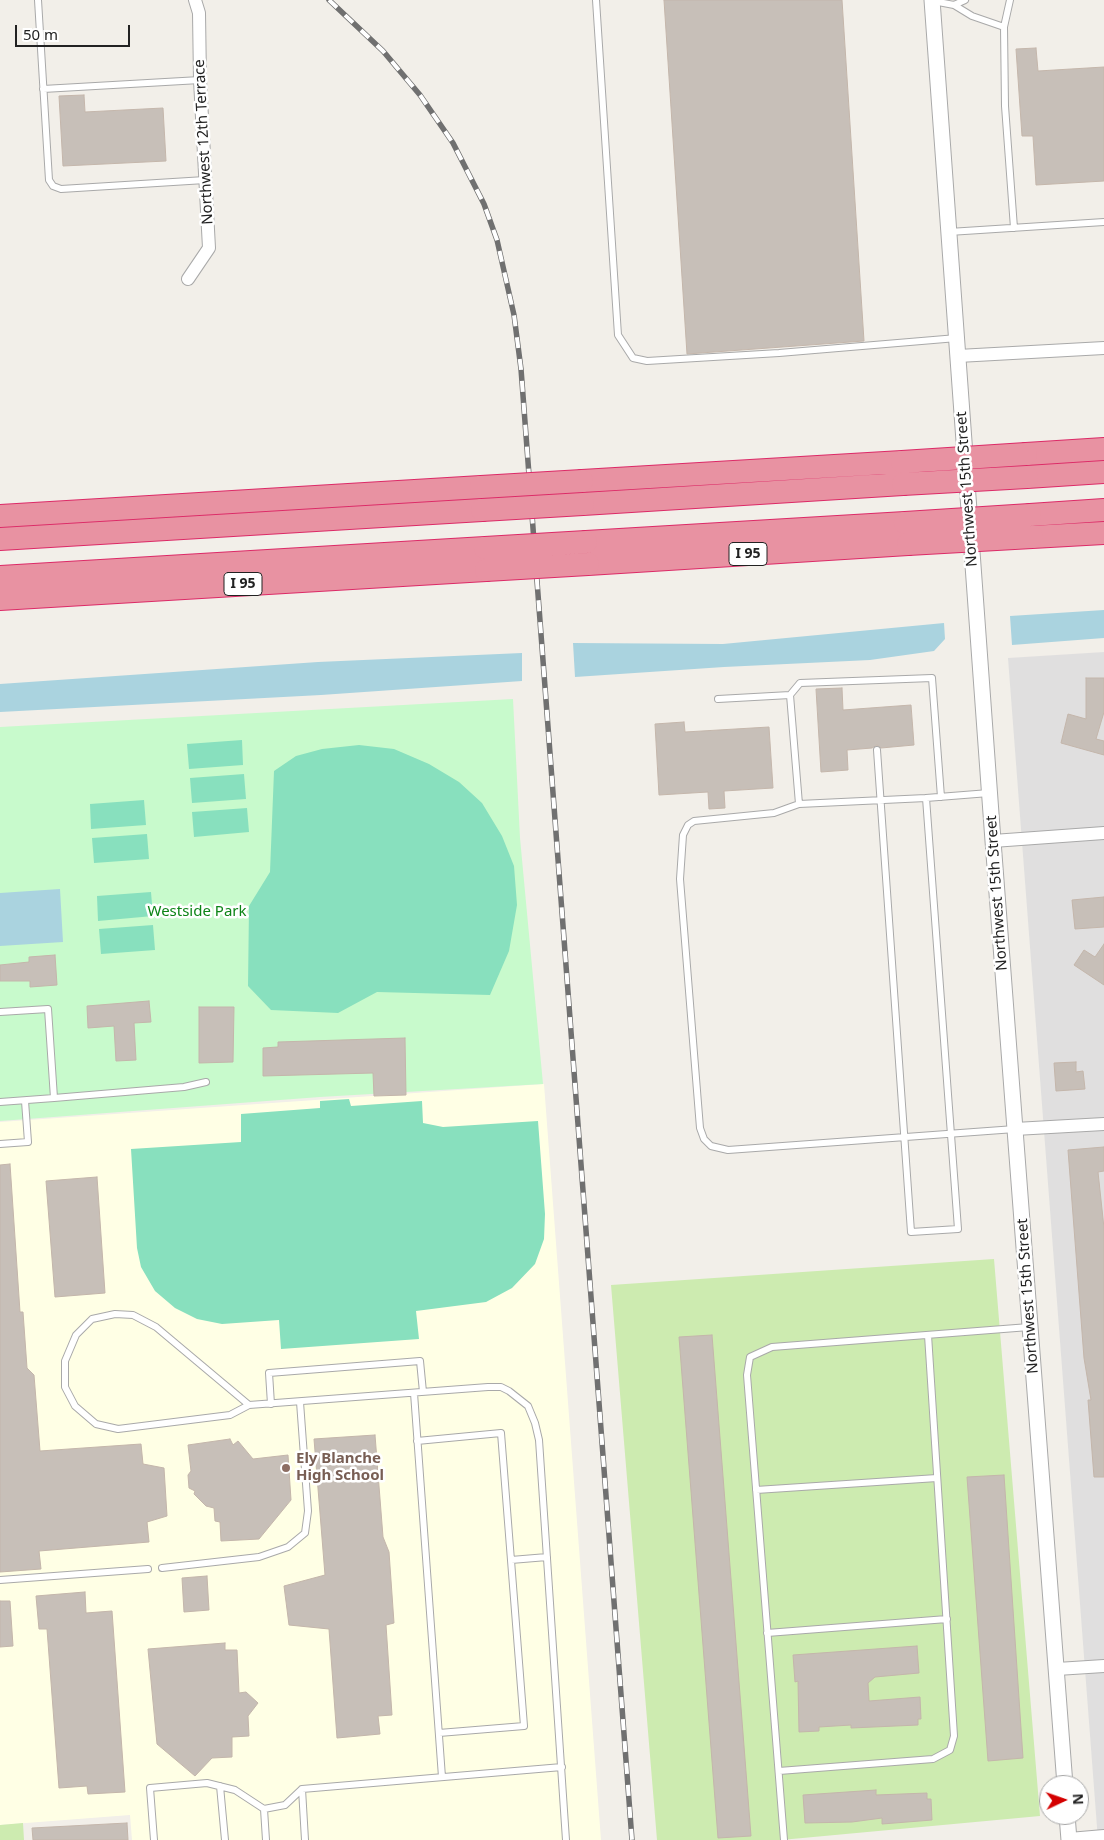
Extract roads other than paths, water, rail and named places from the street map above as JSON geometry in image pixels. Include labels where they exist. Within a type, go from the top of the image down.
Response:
[{"type":"highway","points":[[0,516],[1104,449]]},
{"type":"highway","points":[[0,539],[1104,472]]},
{"type":"highway","points":[[906,534],[1030,515],[1104,510]]},
{"type":"highway","name":"I 95","points":[[0,599],[485,559],[906,534],[1032,537],[1104,533]]},
{"type":"highway","points":[[0,577],[485,559]]},
{"type":"street","name":"Northwest 12th Terrace","points":[[188,279],[209,248],[200,80],[199,13],[195,0]]},
{"type":"street","name":"Northwest 15th Street","points":[[932,0],[989,793],[1064,1775]]},
{"type":"street","points":[[958,356],[1104,348]]},
{"type":"street","points":[[993,841],[1104,833]]},
{"type":"street","points":[[1015,1130],[1104,1124]]},
{"type":"street","points":[[1057,1669],[1104,1666]]},
{"type":"street","points":[[1066,1825],[1064,1840],[1104,1836]]},
{"type":"lane","points":[[38,0],[49,180],[53,186],[61,189],[205,180]]},
{"type":"lane","points":[[596,0],[618,335],[633,358],[647,361],[779,354],[957,338]]},
{"type":"lane","points":[[932,0],[954,6],[972,16],[1004,27]]},
{"type":"lane","points":[[954,6],[965,0]]},
{"type":"lane","points":[[1010,0],[1004,27],[1005,106],[1014,228]]},
{"type":"lane","points":[[43,89],[200,80]]},
{"type":"lane","points":[[949,232],[1104,222]]},
{"type":"lane","points":[[799,804],[790,695],[800,683],[932,678],[941,797]]},
{"type":"lane","points":[[718,699],[790,695]]},
{"type":"lane","points":[[877,750],[911,1232],[958,1229],[926,798]]},
{"type":"lane","points":[[989,793],[799,804],[774,813],[694,821],[688,825],[683,835],[680,879],[700,1128],[707,1143],[728,1150],[904,1136],[1015,1130]]},
{"type":"lane","points":[[0,1012],[48,1009],[54,1098]]},
{"type":"lane","points":[[0,1102],[184,1087],[206,1082]]},
{"type":"lane","points":[[0,1144],[28,1142],[25,1101]]},
{"type":"lane","points":[[248,1405],[156,1326],[141,1317],[115,1314],[92,1319],[76,1335],[67,1351],[63,1378],[67,1392],[75,1406],[96,1424],[118,1429],[230,1415],[248,1405],[501,1387],[516,1394],[528,1406],[539,1440],[566,1840]]},
{"type":"lane","points":[[784,1840],[747,1374],[750,1357],[772,1348],[1031,1327]]},
{"type":"lane","points":[[779,1771],[933,1759],[950,1750],[954,1736],[928,1335]]},
{"type":"lane","points":[[271,1404],[268,1373],[420,1361],[423,1392]]},
{"type":"lane","points":[[414,1393],[442,1777]]},
{"type":"lane","points":[[162,1568],[259,1557],[288,1547],[305,1533],[308,1511],[300,1402]]},
{"type":"lane","points":[[418,1441],[501,1433],[524,1726],[439,1733]]},
{"type":"lane","points":[[756,1490],[937,1478]]},
{"type":"lane","points":[[511,1560],[547,1557]]},
{"type":"lane","points":[[0,1580],[148,1568]]},
{"type":"lane","points":[[768,1633],[947,1619]]},
{"type":"lane","points":[[154,1840],[150,1788],[207,1783],[235,1790],[264,1809],[285,1805],[302,1789],[562,1767]]},
{"type":"lane","points":[[220,1786],[225,1840]]},
{"type":"lane","points":[[302,1789],[305,1840]]},
{"type":"lane","points":[[264,1809],[266,1840]]},
{"type":"water","points":[[1104,610],[1104,638],[1012,645],[1010,616]]},
{"type":"water","points":[[944,623],[945,639],[934,651],[870,660],[575,677],[573,643],[723,644]]},
{"type":"water","points":[[522,653],[522,681],[321,695],[0,712],[0,684],[318,662]]},
{"type":"water","points":[[60,889],[63,942],[0,946],[0,893]]},
{"type":"railway","points":[[329,0],[383,51],[420,95],[453,143],[484,204],[497,240],[514,315],[521,369],[632,1840]]},
{"type":"place","name":"Ely Blanche High School","points":[[286,1468]]},
{"type":"park label","name":"Westside Park","points":[[197,912]]}]
